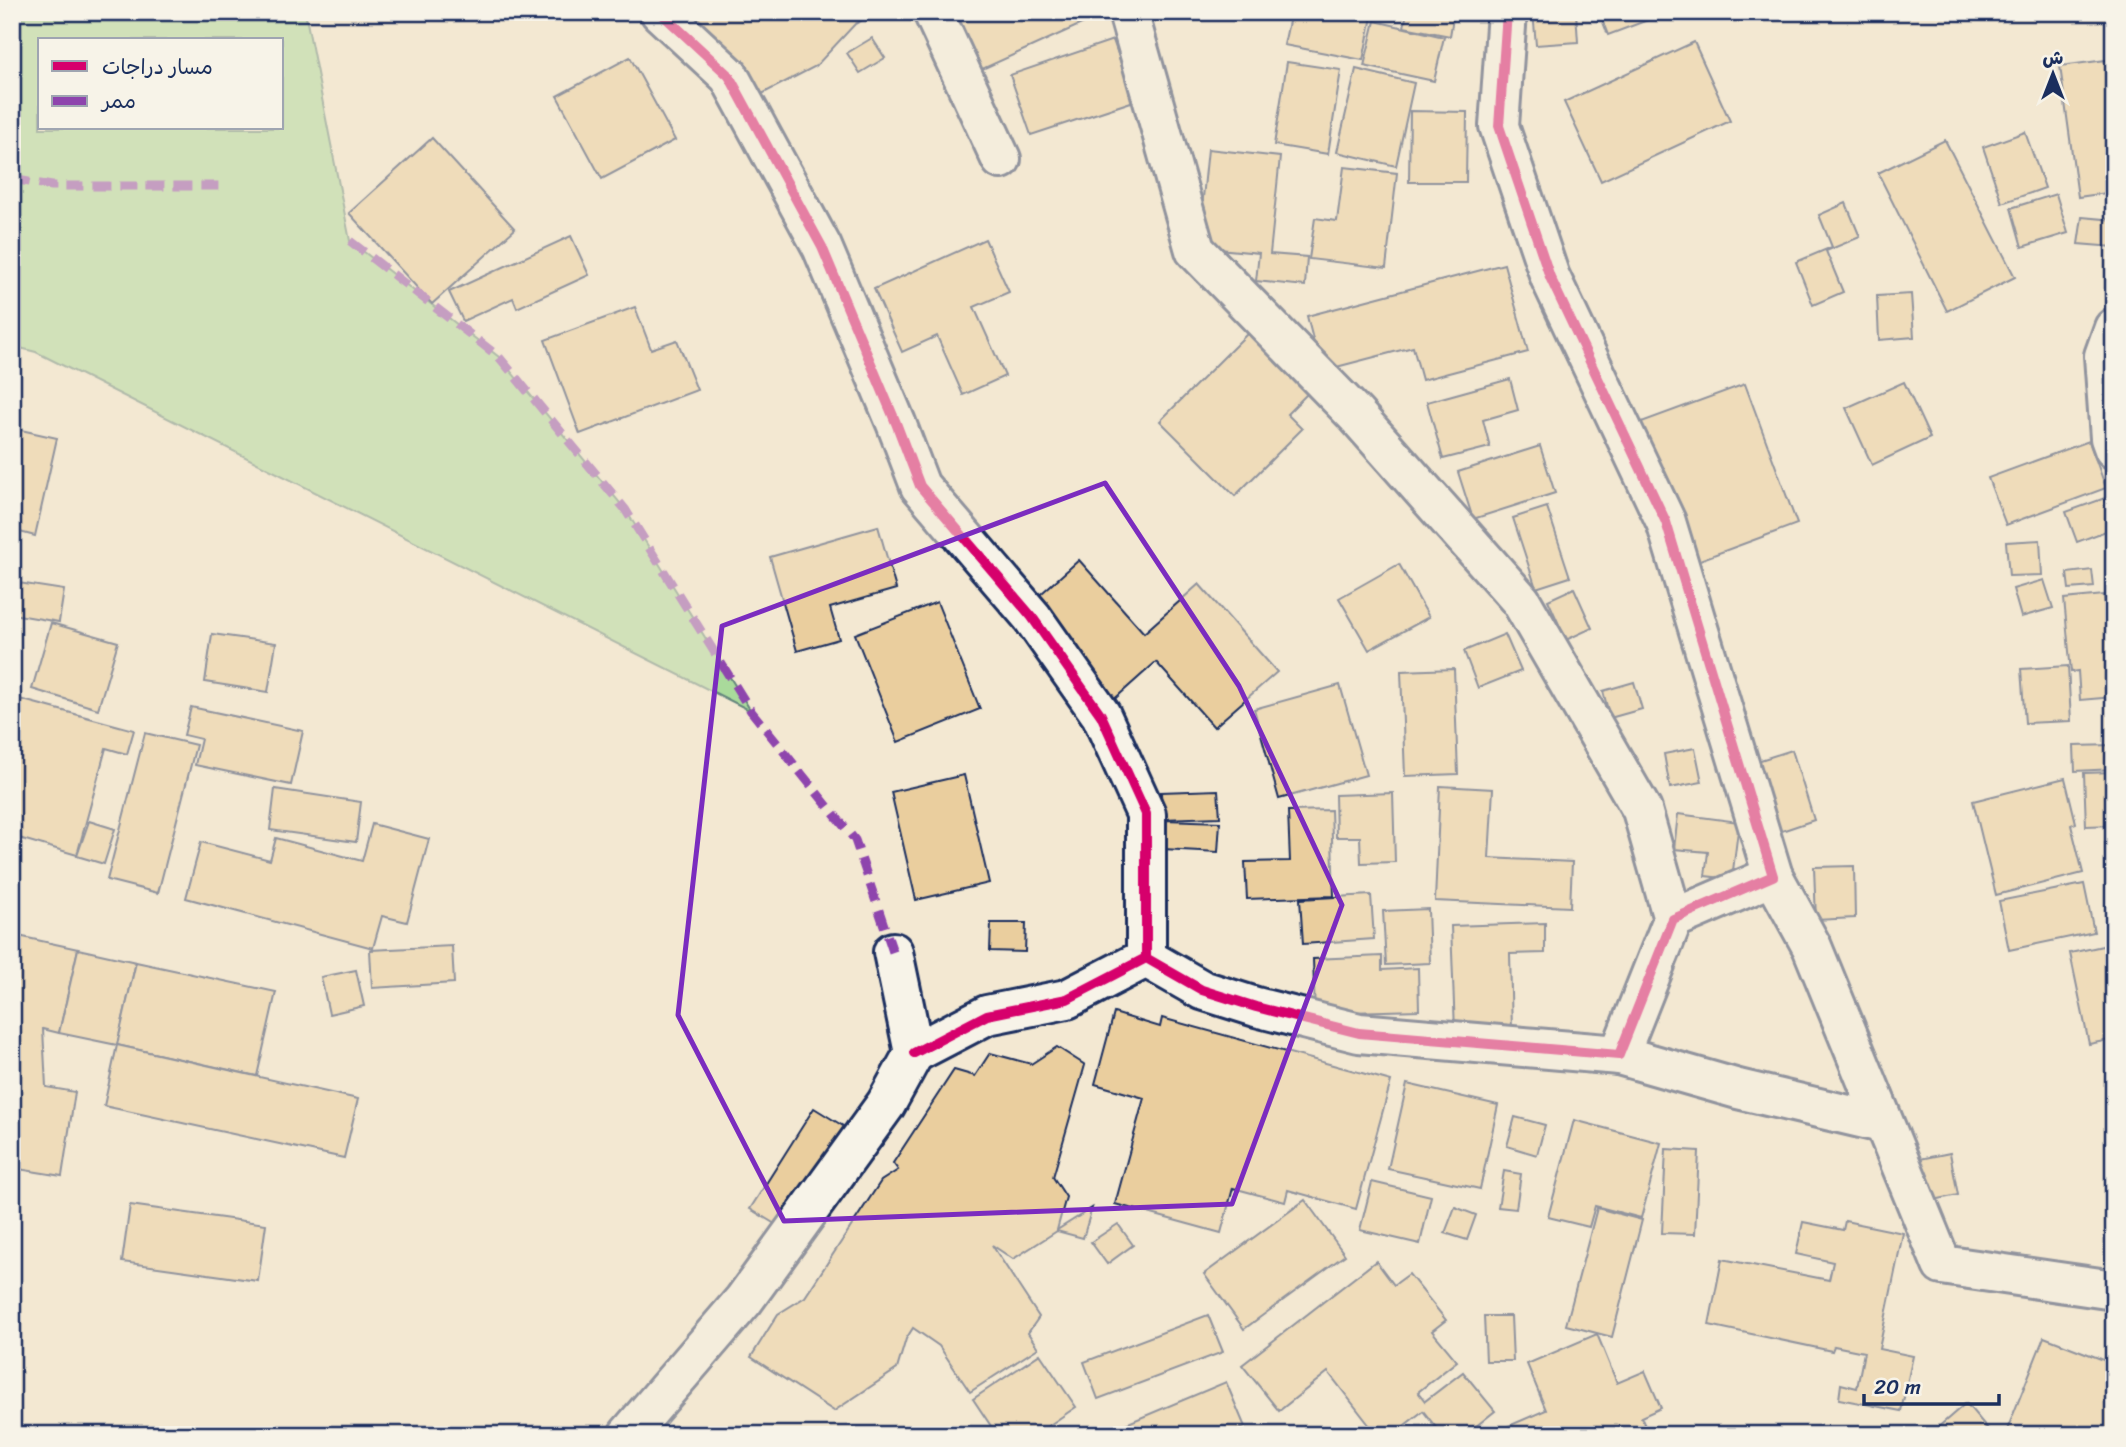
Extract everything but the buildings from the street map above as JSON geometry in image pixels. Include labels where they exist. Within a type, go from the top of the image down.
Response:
[{"type":"street","points":[[660,12],[729,76],[822,247],[920,486],[1032,617],[1101,715],[1146,814],[1146,958]]},
{"type":"street","points":[[933,12],[1001,159]]},
{"type":"street","points":[[1128,12],[1195,250],[1356,415],[1521,601],[1642,810],[1673,919],[1619,1055]]},
{"type":"street","points":[[1507,12],[1499,125],[1549,278],[1666,522],[1773,876],[1812,947],[1942,1265],[2114,1290]]},
{"type":"street","points":[[2114,328],[2104,356],[2110,438],[2114,449]]},
{"type":"street","points":[[1673,919],[1773,876]]},
{"type":"street","points":[[893,952],[914,1053]]},
{"type":"street","points":[[628,1435],[744,1300],[886,1104],[914,1053],[987,1016],[1067,999],[1146,958]]},
{"type":"street","points":[[1146,958],[1202,990],[1256,1007],[1360,1033],[1619,1055],[1738,1089],[1882,1122]]},
{"type":"highlighted area","points":[[1105,483],[1239,686],[1342,905],[1232,1204],[784,1221],[678,1015],[722,626]]},
{"type":"green space","points":[[12,12],[305,12],[350,241],[499,357],[625,509],[751,711],[36,352],[12,346]]},
{"type":"marked path","points":[[12,179],[52,186],[224,186]]},
{"type":"marked path","points":[[350,241],[499,357],[625,509],[751,711],[855,840],[893,952]]},
{"type":"cycle path","points":[[660,12],[729,76],[822,247],[920,486],[1032,617],[1101,715],[1146,814],[1146,958]]},
{"type":"cycle path","points":[[914,1053],[987,1015],[1067,999],[1146,958],[1202,990],[1256,1007],[1359,1033],[1619,1055],[1673,919],[1773,876],[1666,522],[1550,277],[1499,126],[1507,12]]}]
